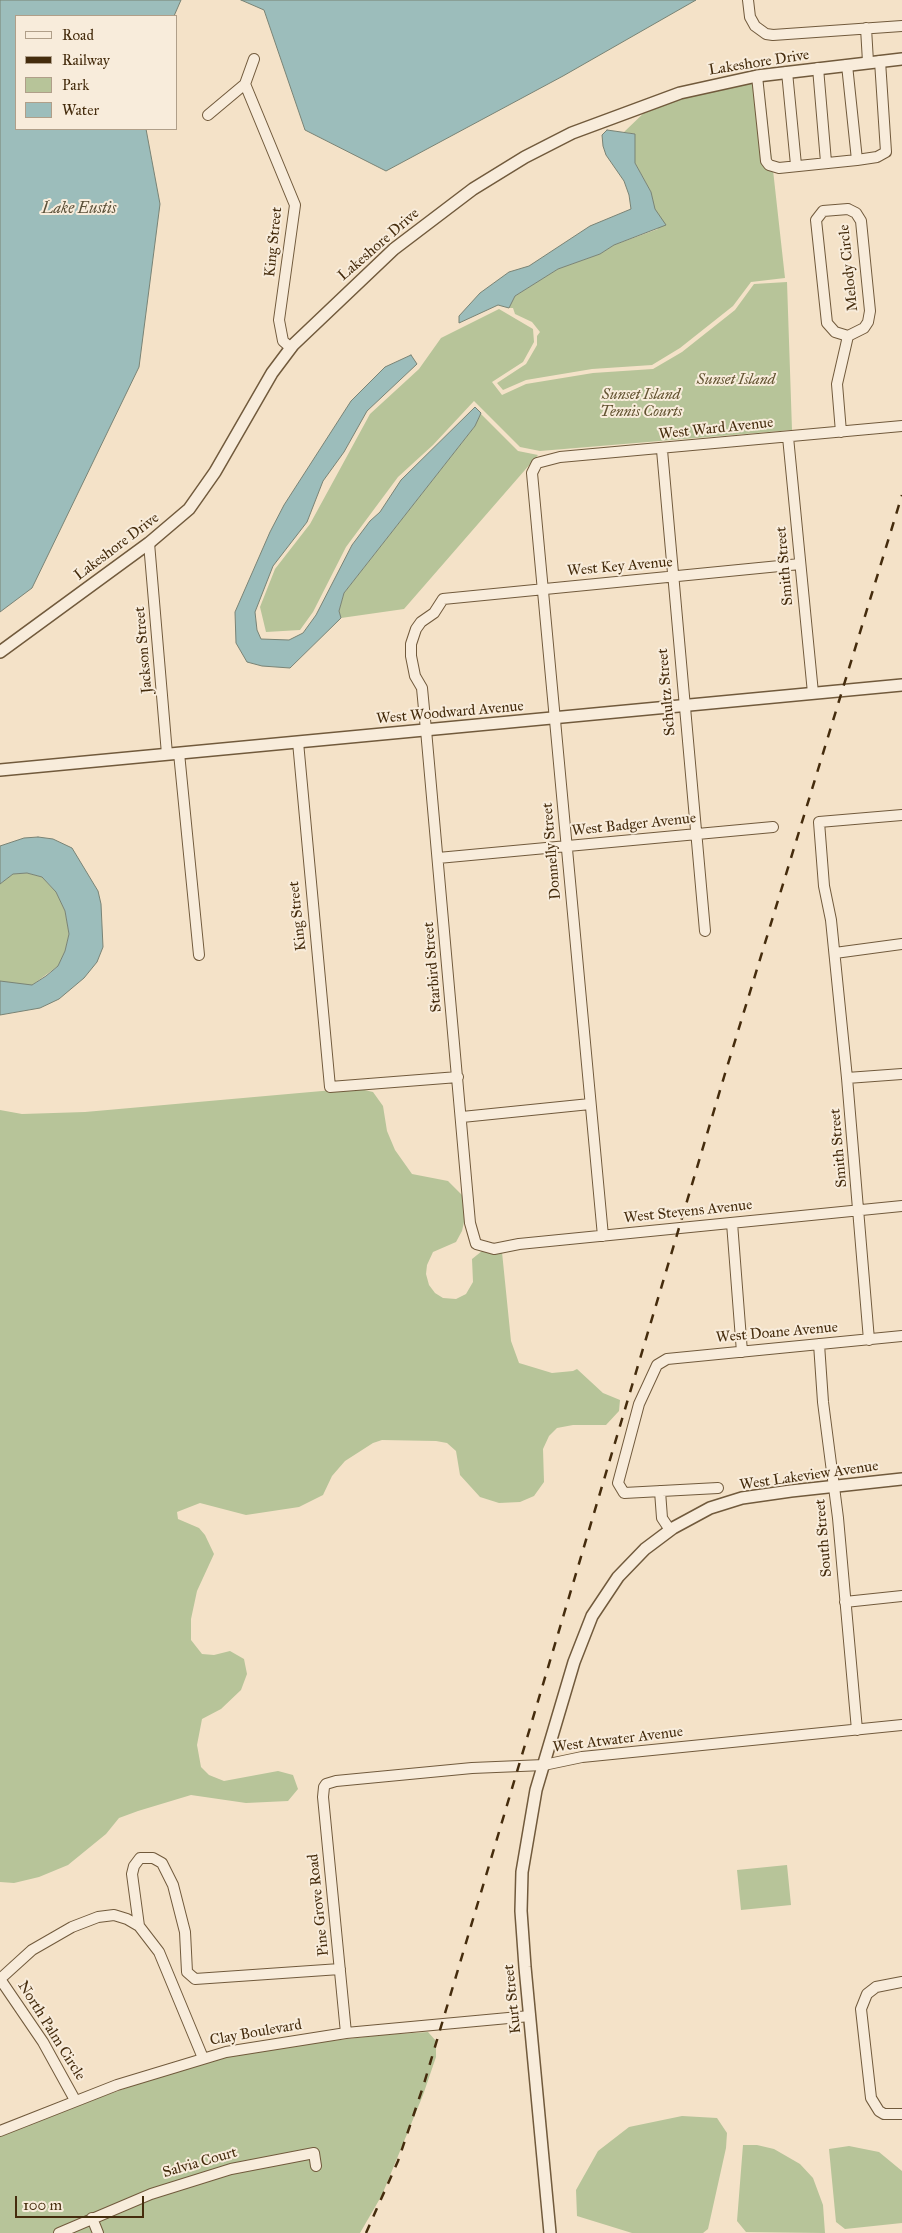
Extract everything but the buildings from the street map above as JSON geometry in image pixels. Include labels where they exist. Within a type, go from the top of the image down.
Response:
[{"type":"street","points":[[748,0],[750,17],[755,26],[766,34],[808,34],[902,26]]},
{"type":"street","points":[[866,28],[868,62]]},
{"type":"street","name":"Lakeshore Drive","points":[[0,652],[149,543],[197,500],[272,373],[291,348],[315,322],[419,228],[480,184],[525,157],[572,133],[680,93],[757,76],[902,59]]},
{"type":"street","points":[[208,115],[245,84],[254,60]]},
{"type":"street","points":[[757,76],[766,161],[772,167],[856,160],[877,157],[886,152],[880,61]]},
{"type":"street","points":[[847,65],[856,160]]},
{"type":"street","points":[[818,68],[826,162]]},
{"type":"street","points":[[787,72],[796,165]]},
{"type":"street","name":"King Street","points":[[245,84],[295,205],[279,320],[283,340],[291,348]]},
{"type":"street","name":"Melody Circle","points":[[848,209],[854,211],[861,221],[870,316],[864,328],[848,336],[834,332],[827,323],[816,220],[826,210],[848,209]]},
{"type":"street","points":[[841,432],[837,384],[848,336]]},
{"type":"street","name":"West Ward Avenue","points":[[535,465],[543,460],[560,457],[662,450],[902,426]]},
{"type":"street","name":"Smith Street","points":[[788,436],[813,693]]},
{"type":"street","name":"Schultz Street","points":[[662,450],[704,931]]},
{"type":"street","name":"Donnelly Street","points":[[535,465],[532,472],[602,1236]]},
{"type":"street","name":"Jackson Street","points":[[149,543],[167,754]]},
{"type":"street","name":"West Key Avenue","points":[[443,599],[800,564]]},
{"type":"street","name":"Starbird Street","points":[[443,599],[434,613],[421,622],[412,637],[412,666],[420,686],[426,730],[470,1223],[473,1237],[478,1245]]},
{"type":"street","name":"West Woodward Avenue","points":[[0,770],[902,685]]},
{"type":"street","name":"King Street","points":[[298,742],[330,1087],[458,1077]]},
{"type":"street","points":[[179,753],[198,955]]},
{"type":"street","name":"Smith Street","points":[[869,1340],[848,1078],[835,953],[824,886],[819,822],[902,815]]},
{"type":"street","name":"West Badger Avenue","points":[[438,858],[773,827]]},
{"type":"street","points":[[835,953],[902,944]]},
{"type":"street","points":[[848,1078],[902,1074]]},
{"type":"street","points":[[462,1117],[590,1104]]},
{"type":"street","name":"West Stevens Avenue","points":[[478,1245],[494,1248],[902,1206]]},
{"type":"street","points":[[732,1223],[742,1352]]},
{"type":"street","name":"West Doane Avenue","points":[[660,1491],[624,1493],[618,1483],[639,1404],[657,1365],[667,1359],[902,1336]]},
{"type":"street","name":"South Street","points":[[819,1344],[826,1437],[834,1486],[857,1730]]},
{"type":"street","name":"West Lakeview Avenue","points":[[544,1764],[574,1662],[592,1616],[618,1577],[645,1549],[670,1530],[710,1508],[742,1498],[902,1479]]},
{"type":"street","points":[[670,1530],[662,1518],[660,1491],[718,1488]]},
{"type":"street","points":[[845,1602],[902,1596]]},
{"type":"street","name":"West Atwater Avenue","points":[[336,1781],[472,1768],[544,1764],[582,1757],[902,1725]]},
{"type":"street","name":"Kurt Street","points":[[544,1764],[527,1837],[522,1872],[521,1912],[550,2233]]},
{"type":"street","name":"Pine Grove Road","points":[[336,1781],[324,1786],[323,1797],[346,2033]]},
{"type":"street","points":[[138,1926],[132,1874],[134,1866],[140,1858],[153,1858],[162,1864],[173,1885],[185,1932],[187,1972],[196,1979],[340,1969]]},
{"type":"street","points":[[0,1979],[51,1937],[98,1916],[114,1915],[138,1926],[159,1952],[204,2058]]},
{"type":"street","name":"North Palm Circle","points":[[0,1979],[43,2042],[75,2100]]},
{"type":"street","points":[[902,1982],[876,1987],[867,1994],[861,2009],[871,2098],[879,2111],[889,2115],[902,2114]]},
{"type":"street","name":"Clay Boulevard","points":[[0,2131],[75,2100],[204,2058],[268,2044],[346,2033],[530,2016]]},
{"type":"street","name":"Salvia Court","points":[[59,2233],[151,2194],[231,2169],[314,2153],[316,2166]]},
{"type":"street","points":[[92,2218],[98,2233]]},
{"type":"green space","points":[[763,80],[785,278],[751,282],[733,306],[680,348],[652,365],[592,369],[526,380],[503,390],[497,383],[526,364],[537,345],[537,336],[540,332],[532,322],[515,314],[513,308],[509,308],[515,296],[558,269],[600,254],[614,245],[658,229],[651,192],[635,163],[635,134],[624,132],[648,109],[681,97]]},
{"type":"green space","name":"Sunset Island","points":[[787,282],[792,430],[540,451],[520,447],[474,401],[433,445],[398,477],[346,547],[313,612],[300,630],[266,632],[260,607],[275,569],[310,524],[370,414],[419,369],[441,338],[499,309],[533,329],[534,342],[523,362],[492,382],[502,395],[526,384],[593,373],[653,369],[682,352],[735,310],[754,284]]},
{"type":"green space","points":[[478,411],[518,451],[538,455],[404,609],[341,618],[339,611],[344,593],[475,426],[480,414]]},
{"type":"green space","points":[[27,873],[42,877],[56,892],[65,911],[69,934],[65,951],[58,966],[32,985],[16,985],[0,981],[0,884],[13,874]]},
{"type":"green space","points":[[356,1088],[373,1092],[383,1106],[387,1131],[395,1150],[412,1174],[448,1181],[462,1195],[466,1213],[462,1231],[456,1242],[433,1252],[427,1265],[426,1274],[429,1285],[435,1293],[443,1298],[456,1299],[466,1294],[473,1282],[472,1259],[487,1247],[502,1252],[511,1341],[519,1363],[552,1373],[577,1369],[603,1393],[620,1400],[619,1411],[606,1425],[573,1425],[557,1428],[549,1436],[543,1449],[544,1482],[534,1496],[520,1502],[499,1503],[480,1497],[460,1475],[456,1451],[447,1443],[382,1440],[373,1443],[345,1461],[332,1476],[323,1495],[299,1507],[246,1515],[200,1503],[177,1512],[178,1519],[199,1528],[205,1535],[214,1554],[197,1591],[191,1619],[191,1640],[202,1654],[214,1655],[230,1651],[244,1659],[247,1674],[241,1690],[221,1709],[202,1719],[197,1745],[201,1767],[209,1775],[224,1781],[278,1771],[293,1775],[298,1789],[288,1801],[246,1803],[191,1795],[138,1811],[119,1818],[106,1834],[68,1865],[39,1877],[14,1883],[0,1882],[0,1110],[22,1114],[85,1112]]},
{"type":"green space","points":[[787,1865],[791,1905],[741,1910],[737,1870]]},
{"type":"green space","points":[[428,2032],[436,2041],[436,2057],[423,2095],[382,2195],[360,2233],[0,2233],[0,2133],[177,2070],[255,2050],[381,2035]]},
{"type":"green space","points":[[682,2116],[717,2118],[727,2133],[726,2148],[708,2229],[703,2233],[632,2233],[577,2216],[576,2190],[598,2151],[629,2127]]},
{"type":"green space","points":[[743,2145],[757,2145],[774,2149],[800,2164],[813,2178],[823,2205],[825,2233],[746,2232],[737,2221]]},
{"type":"green space","points":[[849,2146],[879,2152],[902,2171],[902,2223],[845,2229],[836,2222],[829,2149]]},
{"type":"water","name":"Lake Eustis","points":[[0,0],[181,0],[174,15],[15,15],[15,130],[146,130],[160,204],[139,367],[32,588],[0,612]]},
{"type":"water","points":[[241,0],[696,0],[563,76],[386,171],[305,130],[264,10]]},
{"type":"water","points":[[607,130],[635,134],[635,163],[651,192],[655,209],[666,225],[614,245],[600,254],[558,269],[515,296],[509,308],[498,305],[459,323],[459,316],[480,293],[509,272],[529,266],[590,226],[631,209],[624,181],[606,155],[603,146],[602,135]]},
{"type":"water","points":[[411,355],[417,364],[367,411],[344,452],[323,481],[307,522],[273,566],[255,612],[257,630],[261,639],[289,640],[303,633],[316,615],[352,545],[370,521],[380,512],[401,480],[475,407],[481,413],[475,426],[344,593],[339,611],[341,618],[290,668],[262,666],[247,662],[236,643],[235,612],[284,505],[351,401],[385,367]]},
{"type":"water","points":[[24,838],[53,839],[72,848],[98,891],[101,904],[103,947],[97,962],[84,978],[59,999],[40,1008],[0,1015],[0,981],[32,985],[46,976],[58,966],[65,951],[69,934],[65,911],[56,892],[42,877],[27,873],[13,874],[0,884],[0,846]]},
{"type":"railway","points":[[366,2233],[398,2161],[423,2087],[724,1077],[902,495]]},
{"type":"park label","name":"Sunset Island Tennis Courts","points":[[641,404]]}]
